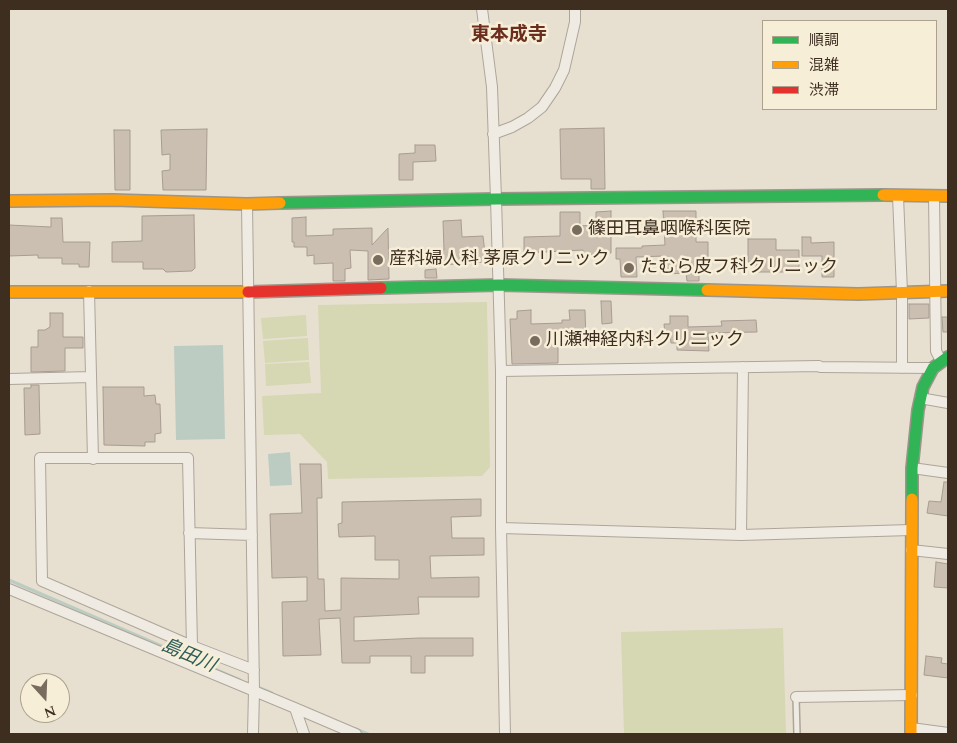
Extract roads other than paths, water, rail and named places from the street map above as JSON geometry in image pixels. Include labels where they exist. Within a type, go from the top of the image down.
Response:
[{"type":"street","points":[[482,9],[492,87],[499,286],[504,734]]},
{"type":"street","points":[[493,134],[512,127],[528,118],[542,107],[555,88],[564,70],[575,22],[575,9]]},
{"type":"street","points":[[9,201],[113,200],[247,204],[826,195],[948,196]]},
{"type":"street","points":[[898,196],[902,292],[902,368]]},
{"type":"street","points":[[934,196],[936,351],[941,362]]},
{"type":"street","points":[[247,204],[254,670],[253,734]]},
{"type":"street","points":[[9,292],[249,292],[499,286],[858,294],[948,291]]},
{"type":"street","points":[[88,291],[93,459]]},
{"type":"street","points":[[500,371],[744,366],[902,368],[941,362]]},
{"type":"street","points":[[941,362],[924,387],[920,398],[912,468],[911,731],[948,734]]},
{"type":"street","points":[[741,534],[744,366]]},
{"type":"street","points":[[9,379],[91,377]]},
{"type":"street","points":[[920,398],[948,403]]},
{"type":"street","points":[[192,646],[188,458],[40,458],[42,581],[192,646],[254,670]]},
{"type":"street","points":[[912,468],[948,473]]},
{"type":"street","points":[[501,528],[741,534],[911,530]]},
{"type":"street","points":[[189,534],[252,535]]},
{"type":"street","points":[[911,550],[948,554]]},
{"type":"street","points":[[9,588],[356,734]]},
{"type":"street","points":[[796,697],[912,695]]},
{"type":"street","points":[[295,708],[304,734]]},
{"type":"lane","points":[[796,697],[797,734]]},
{"type":"waterway","name":"島田川","points":[[9,580],[240,680]]},
{"type":"waterway","name":"島田川","points":[[255,686],[272,693]]},
{"type":"waterway","name":"島田川","points":[[356,729],[368,734]]},
{"type":"place","name":"篠田耳鼻咽喉科医院","points":[[577,230]]},
{"type":"place","name":"産科婦人科 茅原クリニック","points":[[378,260]]},
{"type":"place","name":"たむら皮フ科クリニック","points":[[629,268]]},
{"type":"place","name":"川瀬神経内科クリニック","points":[[535,341]]},
{"type":"district","name":"東本成寺","points":[[509,36]]}]
